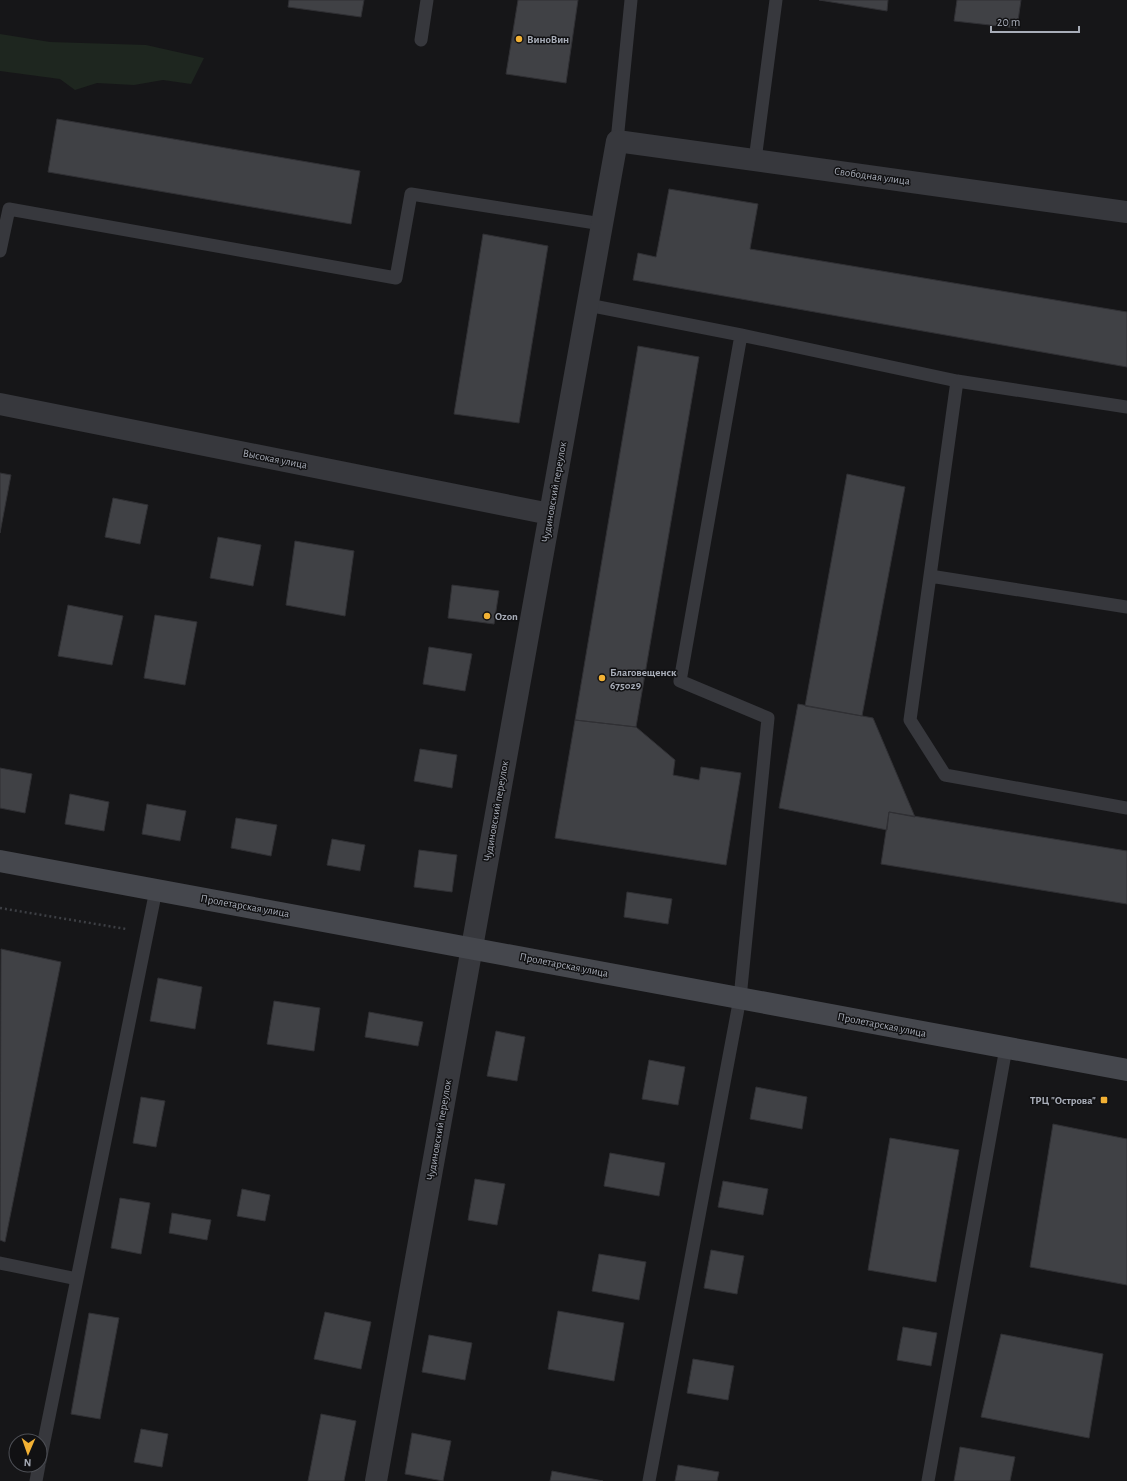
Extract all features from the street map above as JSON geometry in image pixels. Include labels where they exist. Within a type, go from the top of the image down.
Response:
[{"type":"street","name":"Свободная улица","points":[[617,141],[1127,212]]},
{"type":"street","name":"Чудиновский переулок","points":[[376,1481],[617,141]]},
{"type":"street","name":"Высокая улица","points":[[0,404],[550,514]]},
{"type":"street","name":"Пролетарская улица","points":[[0,861],[1127,1070]]},
{"type":"lane","points":[[421,40],[427,0]]},
{"type":"lane","points":[[617,141],[631,0]]},
{"type":"lane","points":[[755,160],[776,0]]},
{"type":"lane","points":[[0,251],[9,209],[396,278],[411,194],[602,224]]},
{"type":"lane","points":[[588,305],[741,335],[958,381],[1127,406]]},
{"type":"lane","points":[[649,1481],[740,998],[768,718],[680,681],[741,335]]},
{"type":"lane","points":[[958,381],[910,720],[945,775],[1127,808]]},
{"type":"lane","points":[[930,576],[1127,607]]},
{"type":"lane","points":[[46,1433],[156,890]]},
{"type":"lane","points":[[928,1481],[1006,1048]]},
{"type":"lane","points":[[0,1263],[77,1279]]},
{"type":"path","points":[[0,908],[147,932]]},
{"type":"shaded area","points":[[0,34],[50,42],[146,45],[204,58],[191,84],[163,80],[134,85],[97,83],[75,90],[60,79],[0,71]]},
{"type":"building","points":[[289,0],[364,0],[361,17],[288,7]]},
{"type":"building","points":[[518,0],[578,0],[566,83],[506,74]]},
{"type":"building","points":[[819,0],[888,0],[887,11]]},
{"type":"building","points":[[957,0],[1021,0],[1017,28],[954,21]]},
{"type":"building","points":[[57,119],[360,171],[351,224],[48,172]]},
{"type":"building","points":[[669,189],[758,204],[750,249],[1127,312],[1127,367],[633,280],[638,253],[656,257]]},
{"type":"building","points":[[483,234],[548,246],[519,423],[454,414]]},
{"type":"building","points":[[638,346],[699,357],[636,727],[575,720]]},
{"type":"building","points":[[0,473],[11,475],[0,533]]},
{"type":"building","points":[[847,474],[905,487],[862,716],[805,706]]},
{"type":"building","points":[[113,498],[148,505],[140,544],[105,537]]},
{"type":"building","points":[[218,537],[261,545],[253,586],[210,578]]},
{"type":"building","points":[[295,541],[354,551],[345,616],[286,605]]},
{"type":"building","points":[[452,585],[499,591],[494,624],[448,618]]},
{"type":"building","points":[[68,605],[123,616],[112,665],[58,656]]},
{"type":"building","points":[[155,615],[197,622],[185,685],[144,678]]},
{"type":"building","points":[[429,647],[472,654],[465,691],[423,684]]},
{"type":"building","points":[[798,704],[873,718],[915,817],[889,812],[887,830],[779,808]]},
{"type":"building","points":[[575,720],[636,727],[675,760],[673,775],[699,780],[701,767],[741,773],[726,865],[555,838]]},
{"type":"building","points":[[420,749],[457,755],[452,788],[414,781]]},
{"type":"building","points":[[0,768],[32,774],[25,813],[0,808]]},
{"type":"building","points":[[70,794],[109,802],[104,831],[65,824]]},
{"type":"building","points":[[147,804],[186,811],[180,841],[142,834]]},
{"type":"building","points":[[889,812],[1127,851],[1127,904],[881,864]]},
{"type":"building","points":[[236,818],[277,825],[271,856],[231,848]]},
{"type":"building","points":[[332,839],[365,845],[360,871],[327,865]]},
{"type":"building","points":[[419,850],[457,855],[452,892],[414,887]]},
{"type":"building","points":[[627,892],[672,899],[668,924],[624,917]]},
{"type":"building","points":[[1,949],[61,962],[5,1242],[0,1240]]},
{"type":"building","points":[[158,978],[202,987],[195,1029],[150,1021]]},
{"type":"building","points":[[274,1001],[320,1008],[314,1051],[267,1044]]},
{"type":"building","points":[[369,1012],[423,1022],[418,1046],[365,1037]]},
{"type":"building","points":[[496,1031],[525,1037],[517,1081],[487,1076]]},
{"type":"building","points":[[649,1060],[685,1067],[678,1105],[642,1099]]},
{"type":"building","points":[[756,1087],[807,1097],[802,1129],[750,1119]]},
{"type":"building","points":[[141,1097],[165,1101],[156,1147],[133,1143]]},
{"type":"building","points":[[1053,1124],[1127,1139],[1127,1285],[1030,1267]]},
{"type":"building","points":[[890,1138],[959,1150],[936,1282],[868,1270]]},
{"type":"building","points":[[610,1153],[665,1163],[659,1196],[604,1186]]},
{"type":"building","points":[[475,1179],[505,1184],[497,1225],[468,1220]]},
{"type":"building","points":[[723,1181],[768,1189],[763,1215],[718,1207]]},
{"type":"building","points":[[242,1189],[270,1195],[265,1221],[237,1216]]},
{"type":"building","points":[[120,1198],[150,1203],[141,1254],[111,1248]]},
{"type":"building","points":[[172,1213],[211,1220],[207,1240],[169,1233]]},
{"type":"building","points":[[711,1250],[744,1256],[737,1294],[704,1288]]},
{"type":"building","points":[[599,1254],[646,1262],[639,1300],[592,1291]]},
{"type":"building","points":[[558,1311],[624,1323],[614,1381],[548,1369]]},
{"type":"building","points":[[325,1312],[371,1322],[361,1369],[314,1359]]},
{"type":"building","points":[[89,1313],[119,1318],[100,1419],[71,1414]]},
{"type":"building","points":[[903,1327],[937,1333],[931,1366],[897,1360]]},
{"type":"building","points":[[1001,1334],[1103,1354],[1089,1438],[981,1417]]},
{"type":"building","points":[[429,1335],[472,1343],[465,1380],[422,1372]]},
{"type":"building","points":[[693,1359],[734,1366],[728,1400],[687,1393]]},
{"type":"building","points":[[321,1414],[356,1421],[344,1481],[308,1481]]},
{"type":"building","points":[[141,1429],[168,1434],[162,1467],[134,1462]]},
{"type":"building","points":[[412,1433],[451,1441],[443,1481],[405,1474]]},
{"type":"building","points":[[960,1447],[1015,1457],[1010,1481],[954,1481]]},
{"type":"building","points":[[678,1465],[719,1472],[717,1481],[675,1481]]},
{"type":"building","points":[[552,1471],[603,1481],[550,1481]]},
{"type":"place","name":"ВиноВин","points":[[519,39]]},
{"type":"place","name":"Ozon","points":[[487,616]]},
{"type":"place","name":"Благовещенск 675029","points":[[602,678]]},
{"type":"place","name":"ТРЦ \"Острова\"","points":[[1104,1100]]}]
